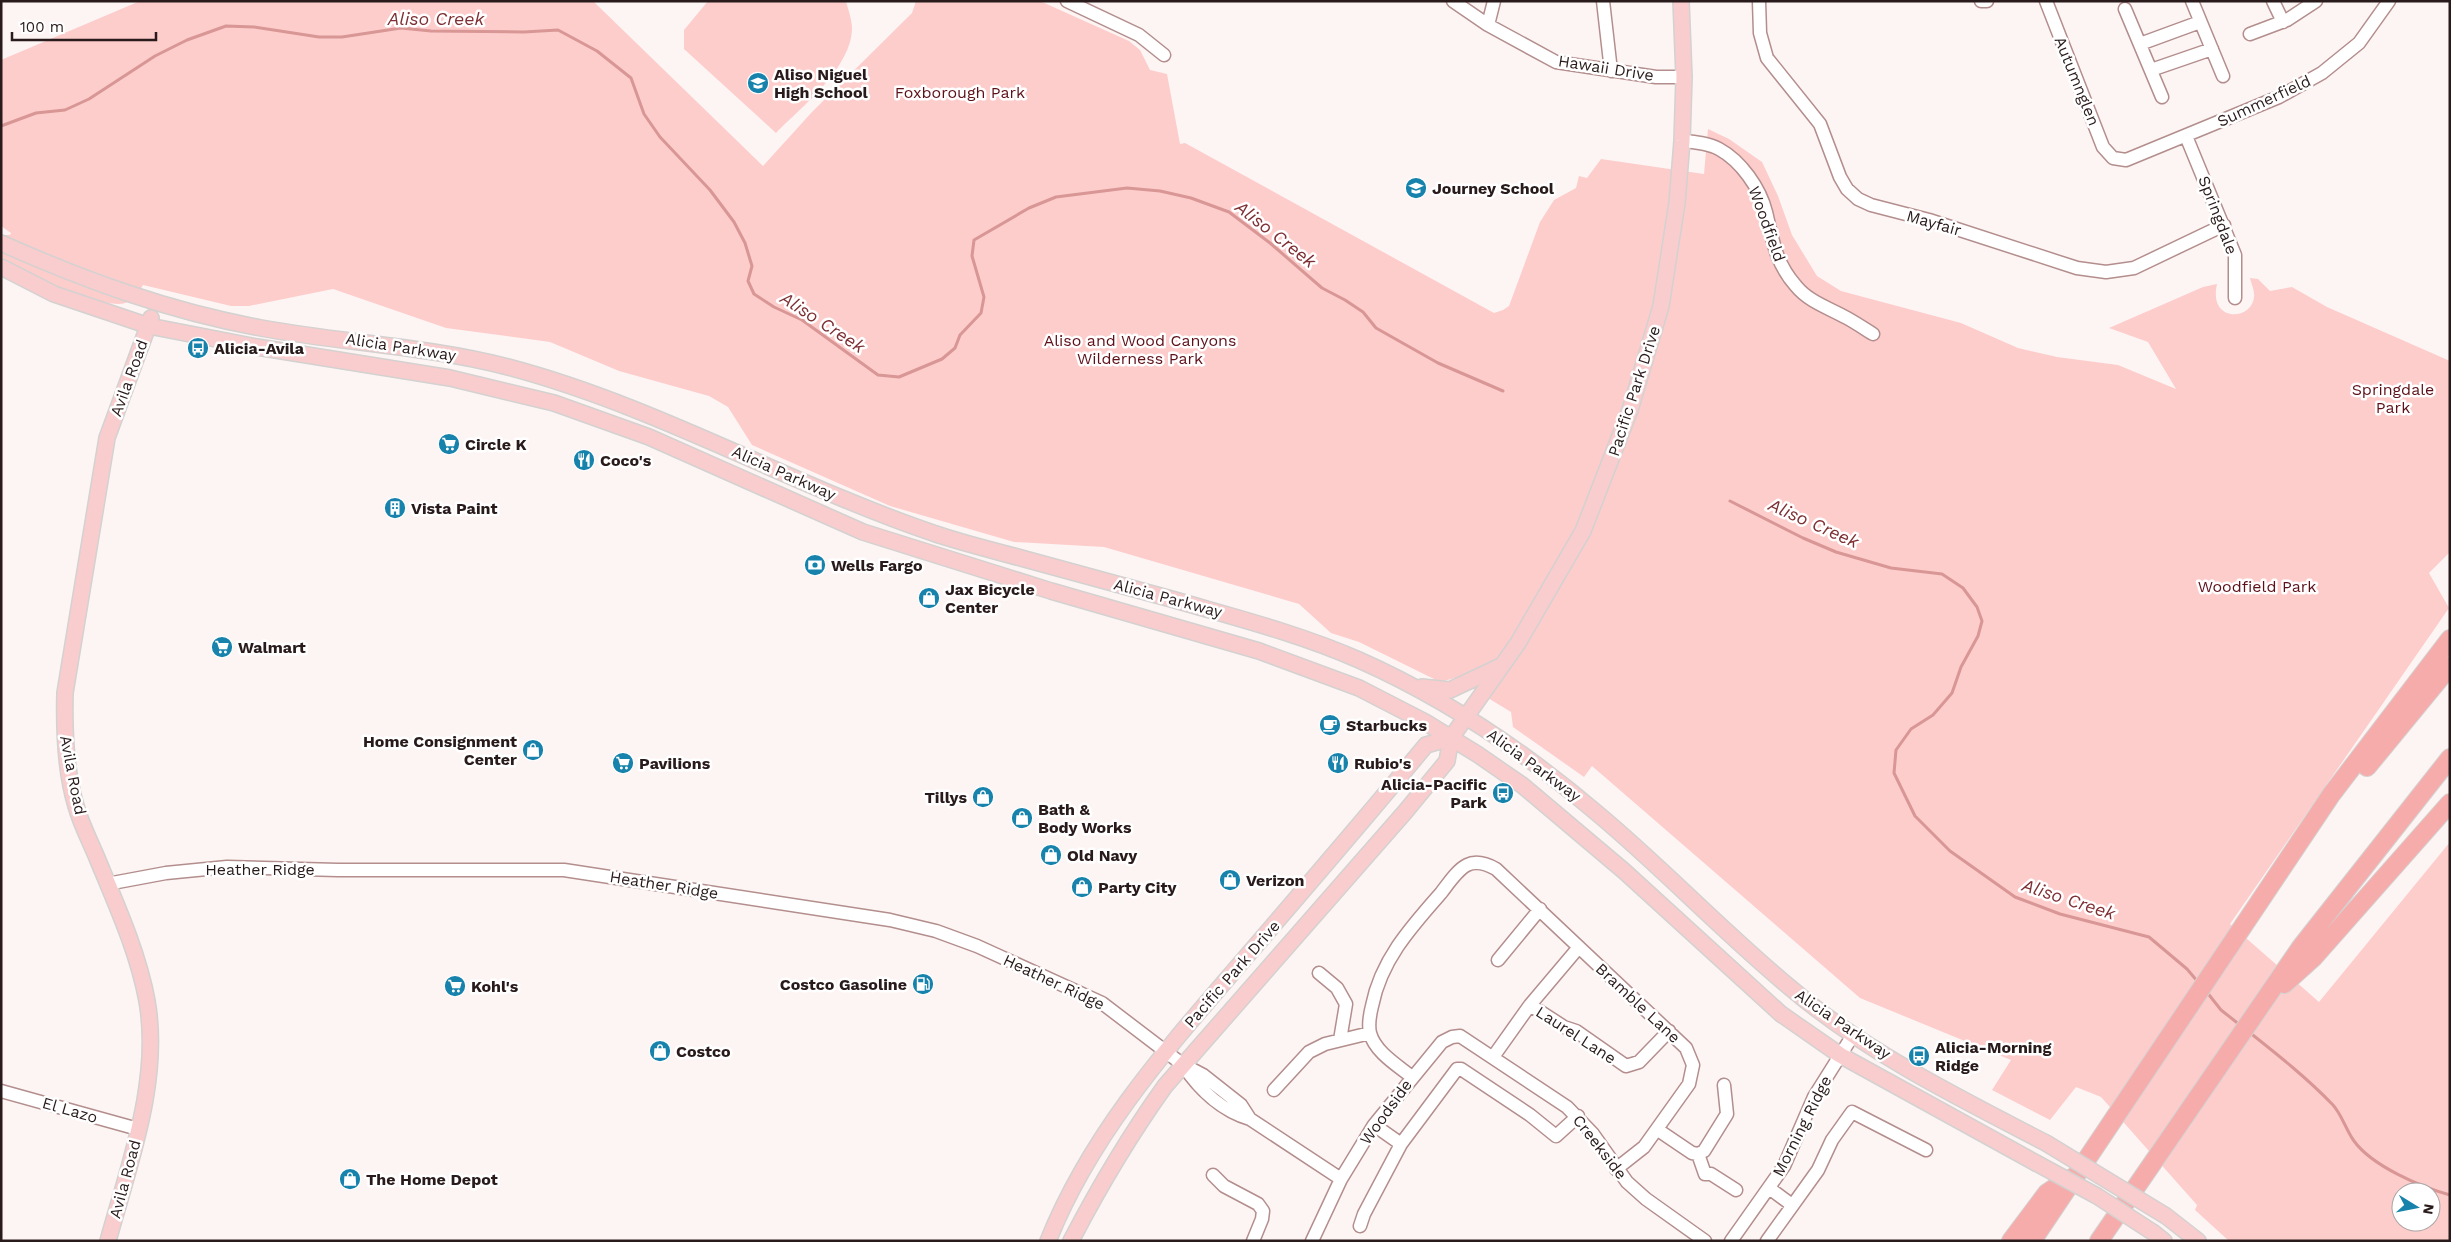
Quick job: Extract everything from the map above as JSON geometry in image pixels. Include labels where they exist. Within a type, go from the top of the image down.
[{"type":"highway","points":[[2032,1241],[2331,795],[2450,639]]},
{"type":"highway","points":[[2253,914],[2383,746],[2450,666]]},
{"type":"highway","points":[[2308,952],[2450,758]]},
{"type":"highway","points":[[2099,1241],[2184,1114],[2263,1002],[2308,952],[2450,804]]},
{"type":"highway","points":[[2011,1241],[2047,1193],[2075,1175]]},
{"type":"main road","name":"Pacific Park Drive","points":[[1071,1241],[1090,1204],[1137,1126],[1182,1064],[1405,812],[1449,759],[1451,738],[1504,664],[1553,586],[1583,531],[1601,489],[1641,378],[1661,306],[1677,203],[1681,147],[1684,77],[1681,1]]},
{"type":"main road","name":"Alicia Parkway","points":[[1,243],[62,270],[155,304],[257,327],[454,355],[504,366],[560,382],[615,400],[870,511],[940,536],[1268,626],[1356,659],[1413,686],[1467,716],[1530,759],[1601,816],[1715,923],[1796,994],[1853,1035],[1972,1104],[2046,1143],[2166,1216],[2198,1241]]},
{"type":"main road","name":"Alicia Parkway","points":[[1,268],[54,294],[149,326],[257,347],[450,378],[554,403],[649,437],[863,532],[1088,602],[1259,650],[1320,672],[1386,702],[1451,738],[1522,785],[1565,819],[1781,1014],[1840,1055],[2096,1196],[2159,1237]]},
{"type":"main road","name":"Avila Road","points":[[108,1241],[138,1130],[148,1084],[150,1032],[147,1002],[140,971],[108,884],[75,805],[64,735],[65,694],[107,438],[149,326],[155,304]]},
{"type":"main road","points":[[1413,686],[1450,690],[1504,664]]},
{"type":"main road","name":"Pacific Park Drive","points":[[1048,1241],[1073,1188],[1100,1140],[1130,1096],[1166,1050],[1426,745],[1451,738]]},
{"type":"street","points":[[1067,1],[1139,35],[1164,55]]},
{"type":"street","name":"Hawaii Drive","points":[[1453,1],[1488,25],[1556,62],[1656,77],[1684,77]]},
{"type":"street","points":[[1488,25],[1494,1]]},
{"type":"street","points":[[1603,1],[1611,71]]},
{"type":"street","name":"Mayfair","points":[[1759,1],[1760,33],[1767,58],[1820,124],[1828,140],[1840,177],[1847,188],[1858,199],[1871,205],[1929,220],[2077,268],[2106,272],[2134,268],[2224,225]]},
{"type":"street","points":[[1981,1],[1987,1]]},
{"type":"street","name":"Autumnglen","points":[[2046,1],[2103,147],[2113,158]]},
{"type":"street","points":[[2192,1],[2223,76]]},
{"type":"street","points":[[2273,1],[2283,22]]},
{"type":"street","points":[[2250,34],[2283,22],[2299,6],[2316,1]]},
{"type":"street","name":"Summerfield","points":[[2113,158],[2126,160],[2186,136],[2278,97],[2322,73],[2359,43],[2389,1]]},
{"type":"street","points":[[2125,9],[2162,97]]},
{"type":"street","points":[[2140,44],[2200,22]]},
{"type":"street","points":[[2151,70],[2212,49]]},
{"type":"street","name":"Springdale","points":[[2186,136],[2235,255],[2235,298]]},
{"type":"street","name":"Woodfield","points":[[1681,147],[1706,144],[1719,148],[1740,165],[1755,185],[1766,211],[1770,237],[1779,262],[1796,287],[1819,305],[1848,318],[1873,334]]},
{"type":"street","name":"Bramble Lane","points":[[1370,1033],[1373,1000],[1382,975],[1394,951],[1410,928],[1462,868],[1476,862],[1487,864],[1496,869],[1540,909],[1669,1031],[1686,1048],[1693,1064],[1689,1084],[1658,1130],[1644,1147],[1616,1169]]},
{"type":"street","name":"Heather Ridge","points":[[108,884],[166,873],[227,867],[338,870],[564,870],[890,920],[936,931],[977,946],[1102,1003],[1182,1064],[1203,1075],[1241,1105],[1250,1119],[1341,1179]]},
{"type":"street","points":[[1498,960],[1540,909]]},
{"type":"street","points":[[1494,1056],[1530,1005],[1579,947]]},
{"type":"street","points":[[1318,973],[1337,988],[1346,1004],[1340,1040]]},
{"type":"street","name":"Laurel Lane","points":[[1530,1005],[1564,1027],[1576,1031],[1626,1066],[1639,1062],[1669,1031]]},
{"type":"street","points":[[1274,1090],[1309,1052],[1340,1040],[1370,1033],[1380,1051],[1412,1077]]},
{"type":"street","name":"Morning Ridge","points":[[1731,1241],[1787,1159],[1814,1097],[1853,1035]]},
{"type":"street","name":"Woodside","points":[[1312,1241],[1341,1179],[1374,1125],[1442,1042],[1452,1037],[1460,1036],[1494,1056]]},
{"type":"street","name":"Creekside","points":[[1494,1056],[1567,1106],[1593,1134],[1616,1169],[1646,1200],[1705,1241]]},
{"type":"street","points":[[1360,1226],[1364,1214],[1401,1144],[1457,1069],[1461,1069],[1530,1115],[1556,1136],[1578,1116]]},
{"type":"street","points":[[1658,1130],[1692,1153],[1698,1154],[1704,1151],[1727,1114],[1724,1085]]},
{"type":"street","name":"El Lazo","points":[[1,1091],[138,1130]]},
{"type":"street","points":[[1767,1241],[1818,1170],[1842,1124],[1852,1112],[1926,1150]]},
{"type":"street","points":[[1374,1125],[1401,1144]]},
{"type":"street","points":[[1698,1154],[1705,1174],[1711,1174],[1736,1190]]},
{"type":"street","points":[[1213,1175],[1224,1186],[1258,1204],[1262,1211],[1262,1219],[1253,1241]]},
{"type":"street","points":[[1769,1188],[1792,1205]]},
{"type":"green space","points":[[140,1],[593,1],[763,166],[812,112],[912,13],[916,1],[1040,1],[1129,41],[1140,50],[1150,70],[1167,74],[1180,144],[1185,143],[1494,313],[1509,306],[1540,222],[1554,200],[1576,188],[1579,176],[1587,178],[1601,159],[1704,174],[1708,129],[1729,139],[1762,162],[1778,196],[1792,235],[1817,276],[1841,291],[1961,323],[2018,348],[2057,357],[2118,365],[2176,389],[2148,342],[2109,328],[2203,287],[2217,284],[2216,297],[2219,306],[2224,312],[2239,314],[2246,311],[2254,297],[2250,278],[2258,279],[2270,291],[2292,287],[2327,307],[2450,361],[2450,552],[2429,573],[2449,608],[2230,924],[2319,1002],[2450,842],[2450,1241],[2229,1241],[2195,1210],[2197,1205],[2101,1097],[2076,1087],[2050,1120],[1992,1090],[2011,1060],[1860,998],[1592,766],[1584,777],[1513,727],[1511,712],[1455,678],[1440,682],[1359,642],[1331,633],[1299,604],[1104,547],[1014,542],[890,506],[752,445],[728,407],[709,396],[619,371],[550,342],[446,328],[333,289],[249,306],[231,306],[143,285],[136,296],[125,303],[115,304],[83,297],[1,266],[1,235],[10,235],[11,233],[1,226],[1,60]]},
{"type":"green space","points":[[708,1],[846,1],[852,28],[850,43],[844,57],[824,85],[776,133],[684,49],[684,30]]},
{"type":"waterway","name":"Aliso Creek","points":[[1,126],[36,113],[65,110],[89,99],[155,56],[187,40],[226,26],[254,27],[319,37],[342,37],[401,28],[431,31],[524,32],[558,30],[597,51],[631,78],[644,114],[660,137],[710,190],[734,222],[745,243],[752,266],[748,281],[754,294],[774,307],[802,320],[878,375],[899,377],[942,359],[955,348],[960,335],[981,313],[984,297],[972,256],[974,240],[1029,208],[1056,197],[1127,188],[1160,191],[1191,198],[1229,212],[1270,243],[1322,288],[1363,312],[1376,328],[1438,363],[1503,391]]},
{"type":"waterway","name":"Aliso Creek","points":[[1730,501],[1803,538],[1836,552],[1891,568],[1942,574],[1963,588],[1977,607],[1982,621],[1978,636],[1961,667],[1952,693],[1933,715],[1911,729],[1896,750],[1894,773],[1915,816],[1950,851],[2015,897],[2060,914],[2149,937],[2187,969],[2198,982]]},
{"type":"waterway","name":"Aliso Creek","points":[[2206,991],[2221,1010],[2240,1025]]},
{"type":"waterway","name":"Aliso Creek","points":[[2249,1032],[2303,1076],[2333,1105],[2354,1141],[2373,1159],[2412,1181],[2450,1195]]},
{"type":"place","name":"Aliso Niguel High School","points":[[758,83]]},
{"type":"place","name":"Journey School","points":[[1416,188]]},
{"type":"place","name":"Alicia-Avila","points":[[198,348]]},
{"type":"place","name":"Circle K","points":[[449,444]]},
{"type":"place","name":"Coco's","points":[[584,460]]},
{"type":"place","name":"Vista Paint","points":[[395,508]]},
{"type":"place","name":"Wells Fargo","points":[[815,565]]},
{"type":"place","name":"Jax Bicycle Center","points":[[929,598]]},
{"type":"place","name":"Walmart","points":[[222,647]]},
{"type":"place","name":"Starbucks","points":[[1330,725]]},
{"type":"place","name":"Home Consignment Center","points":[[533,750]]},
{"type":"place","name":"Pavilions","points":[[623,763]]},
{"type":"place","name":"Rubio's","points":[[1338,763]]},
{"type":"place","name":"Alicia-Pacific Park","points":[[1503,793]]},
{"type":"place","name":"Tillys","points":[[983,797]]},
{"type":"place","name":"Bath & Body Works","points":[[1022,818]]},
{"type":"place","name":"Old Navy","points":[[1051,855]]},
{"type":"place","name":"Verizon","points":[[1230,880]]},
{"type":"place","name":"Party City","points":[[1082,887]]},
{"type":"place","name":"Costco Gasoline","points":[[923,984]]},
{"type":"place","name":"Kohl's","points":[[455,986]]},
{"type":"place","name":"Costco","points":[[660,1051]]},
{"type":"place","name":"Alicia-Morning Ridge","points":[[1919,1056]]},
{"type":"place","name":"The Home Depot","points":[[350,1179]]},
{"type":"park label","name":"Foxborough Park","points":[[960,92]]},
{"type":"park label","name":"Aliso and Wood Canyons Wilderness Park","points":[[1140,349]]},
{"type":"park label","name":"Springdale Park","points":[[2393,398]]},
{"type":"park label","name":"Woodfield Park","points":[[2257,586]]}]
